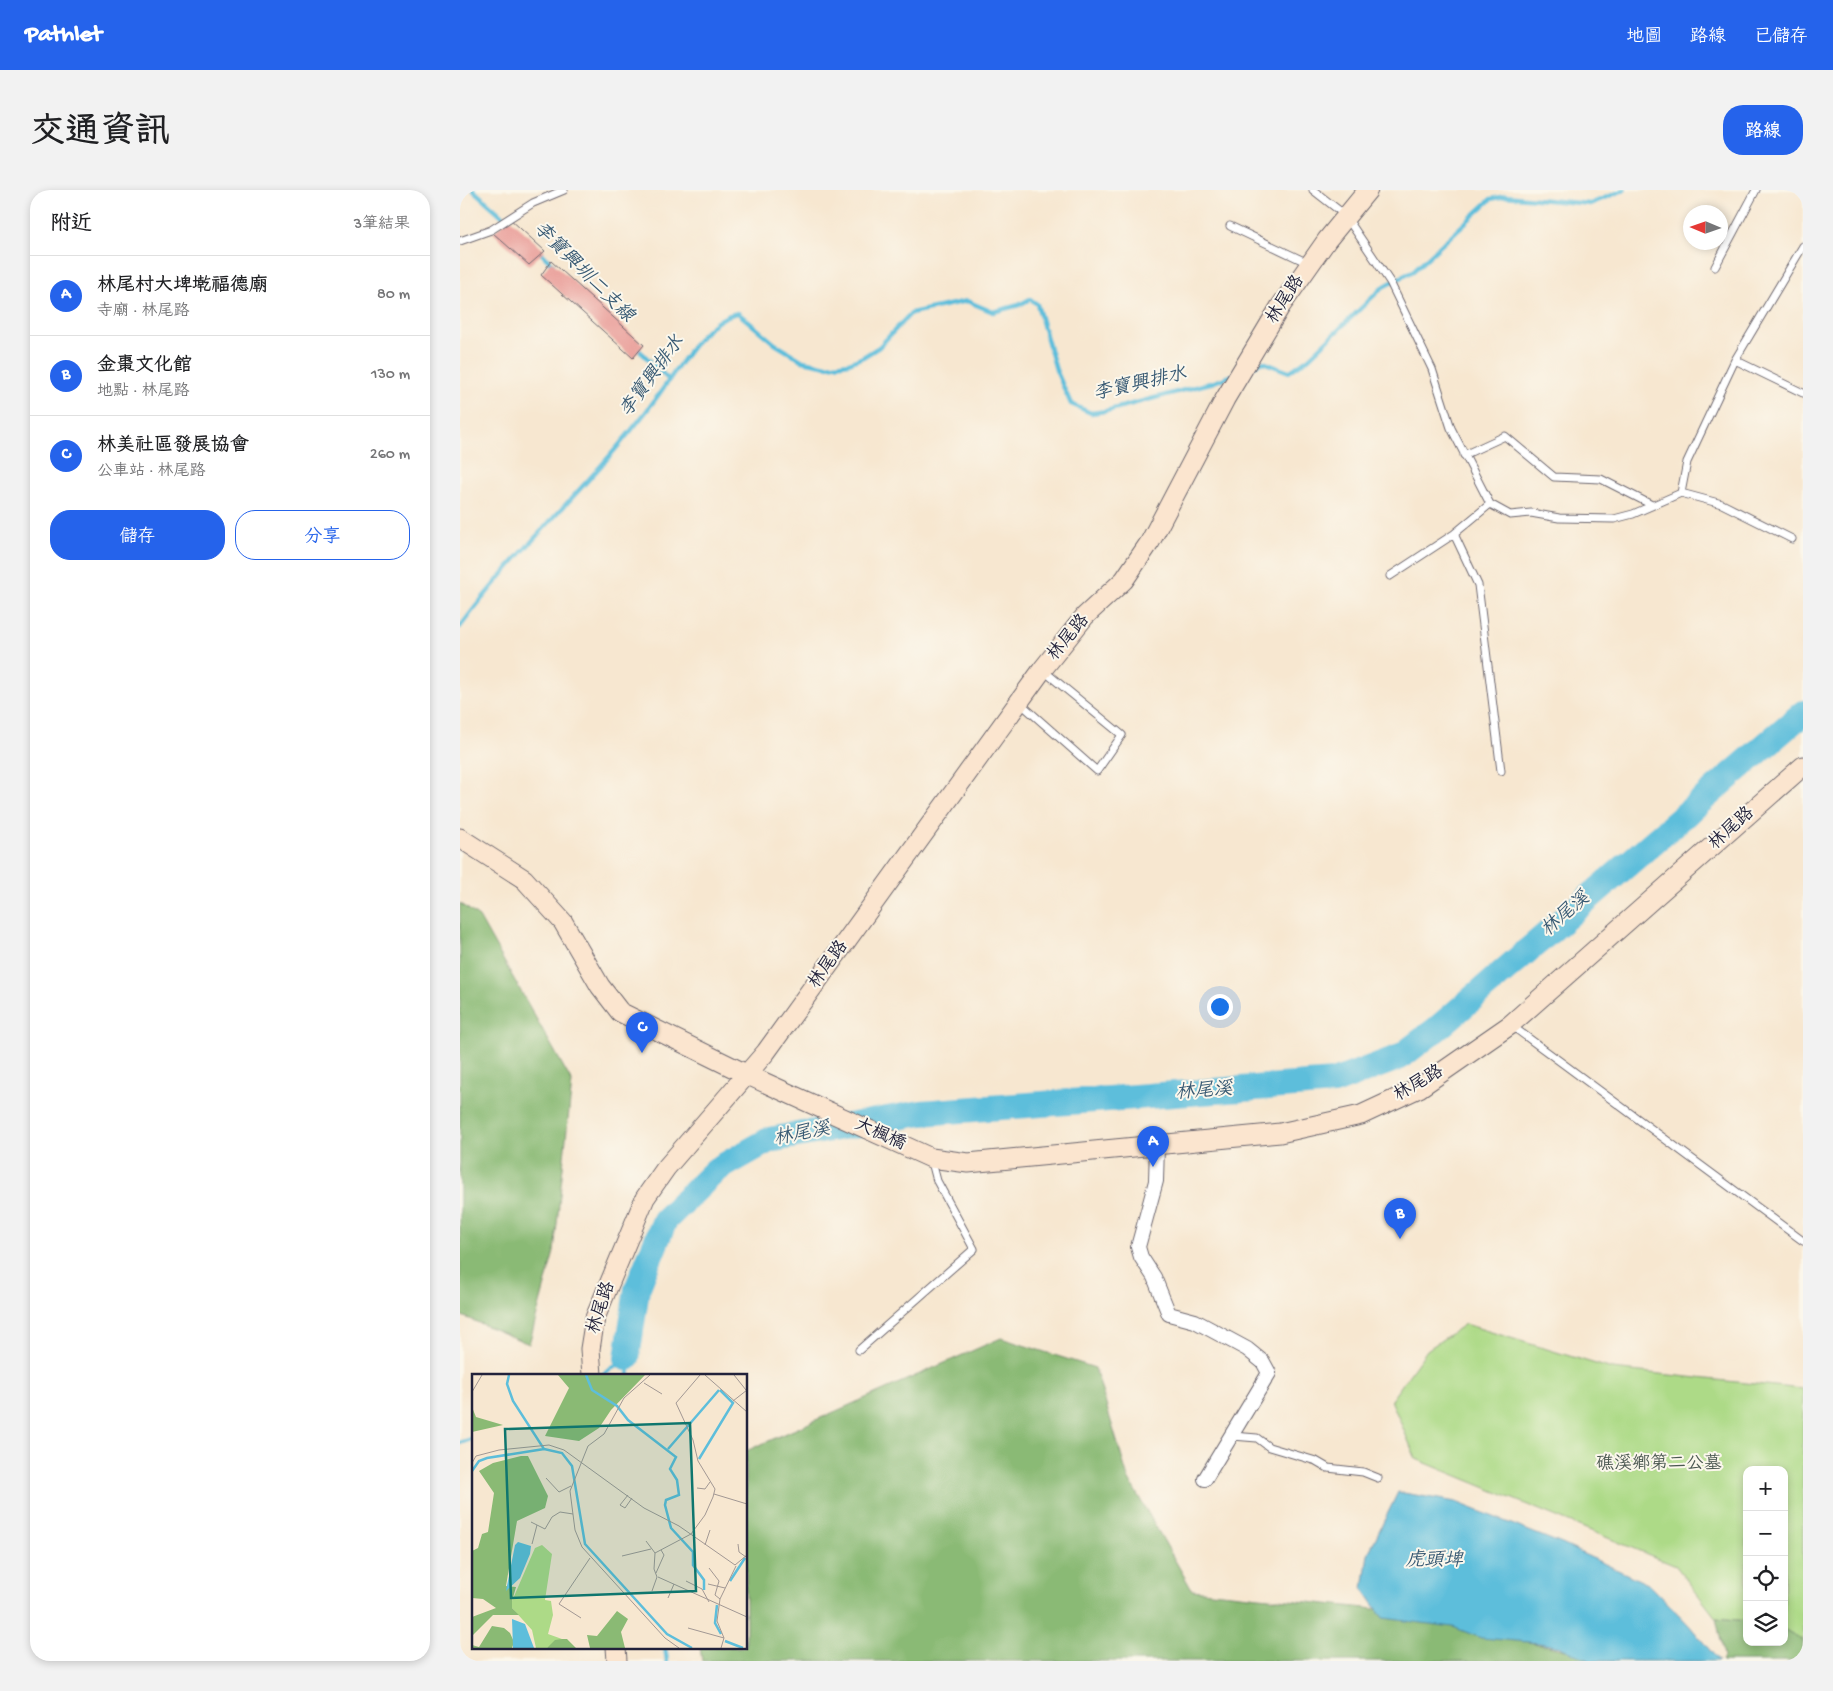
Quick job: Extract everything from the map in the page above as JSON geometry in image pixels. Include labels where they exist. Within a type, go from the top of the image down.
[{"type":"street","name":"林尾路","points":[[592,1374],[590,1349],[595,1318],[645,1198],[666,1168],[748,1075],[1042,670],[1085,616],[1124,580],[1150,542],[1225,399],[1280,307],[1345,215],[1368,190]]},
{"type":"street","name":"林尾路","points":[[931,1158],[968,1163],[1280,1133],[1361,1115],[1419,1088],[1510,1025],[1803,766]]},
{"type":"street","points":[[460,838],[524,879],[564,922],[600,986],[620,1012],[748,1075]]},
{"type":"street","name":"大楓橋","points":[[748,1075],[931,1158]]},
{"type":"street","points":[[1157,1145],[1156,1181],[1138,1247],[1141,1258],[1158,1286],[1169,1314],[1195,1321],[1247,1348],[1267,1367],[1269,1374],[1205,1479]]},
{"type":"street","points":[[616,1648],[617,1661]]},
{"type":"lane","points":[[460,241],[491,230],[533,203],[564,190]]},
{"type":"lane","points":[[1313,190],[1345,215],[1394,291],[1432,370],[1451,428],[1490,504],[1510,514],[1614,520],[1633,514],[1681,493],[1722,504],[1792,539]]},
{"type":"lane","points":[[1715,267],[1756,190]]},
{"type":"lane","points":[[1230,226],[1310,264]]},
{"type":"lane","points":[[1681,493],[1687,462],[1735,360],[1803,246]]},
{"type":"lane","points":[[1735,360],[1803,393]]},
{"type":"lane","points":[[1464,455],[1505,436],[1554,477],[1601,479],[1652,505]]},
{"type":"lane","points":[[1390,576],[1454,534],[1490,504]]},
{"type":"lane","points":[[1454,534],[1478,585],[1501,771]]},
{"type":"lane","points":[[1018,702],[1097,771],[1122,735],[1042,670]]},
{"type":"lane","points":[[1510,1025],[1803,1241]]},
{"type":"lane","points":[[859,1350],[974,1249],[937,1181],[931,1158]]},
{"type":"lane","points":[[1232,1436],[1257,1438],[1270,1447],[1316,1461],[1328,1468],[1363,1472],[1378,1478]]},
{"type":"green space","points":[[460,903],[479,917],[572,1082],[554,1252],[529,1344],[460,1315]]},
{"type":"green space","name":"礁溪鄉第二公墓","points":[[1465,1324],[1612,1369],[1803,1389],[1803,1641],[1788,1632],[1788,1466],[1743,1466],[1743,1621],[1716,1618],[1676,1566],[1416,1459],[1391,1400],[1427,1350]]},
{"type":"green space","points":[[1001,1338],[1095,1368],[1128,1478],[1192,1590],[1375,1609],[1617,1661],[702,1661],[700,1648],[748,1648],[748,1450]]},
{"type":"green space","points":[[1716,1618],[1743,1621],[1743,1646],[1788,1646],[1788,1632],[1803,1641],[1803,1661],[1722,1661],[1724,1656]]},
{"type":"water","name":"虎頭埤","points":[[1398,1492],[1456,1502],[1562,1544],[1650,1585],[1688,1624],[1719,1661],[1590,1661],[1560,1647],[1539,1643],[1481,1638],[1453,1627],[1383,1618],[1363,1589],[1368,1554]]},
{"type":"building","points":[[509,218],[545,251],[529,265],[493,233]]},
{"type":"building","points":[[551,261],[644,345],[633,358],[541,275]]},
{"type":"waterway","name":"李寶興圳二支線","points":[[473,190],[508,221]]},
{"type":"waterway","name":"李寶興排水","points":[[1251,367],[1263,362],[1289,372],[1309,358],[1383,287],[1413,271],[1491,199],[1505,196],[1590,204],[1624,190]]},
{"type":"waterway","name":"李寶興圳二支線","points":[[539,251],[553,265]]},
{"type":"waterway","name":"李寶興排水","points":[[460,627],[511,564],[620,444],[699,339],[717,322],[727,316],[738,313],[775,344],[803,361],[827,366],[849,363],[879,347],[911,313],[967,301],[993,312],[1019,305],[1030,299],[1037,304],[1056,370],[1071,404],[1091,413],[1106,411],[1214,382],[1233,375]]},
{"type":"waterway","name":"李寶興圳二支線","points":[[637,348],[669,380]]},
{"type":"waterway","name":"林尾溪","points":[[627,1358],[637,1289],[665,1220],[716,1170],[769,1140],[921,1113],[1334,1082],[1400,1057],[1438,1028],[1803,713]]},
{"type":"waterway","points":[[603,1374],[627,1358],[629,1374]]},
{"type":"waterway","points":[[460,1443],[472,1439]]},
{"type":"waterway","name":"林尾溪","points":[[665,1648],[667,1661]]},
{"type":"place","name":"林美社區發展協會","points":[[642,1053]]},
{"type":"place","name":"林尾村大埤墘福德廟","points":[[1153,1167]]},
{"type":"place","name":"金棗文化館","points":[[1400,1239]]}]
